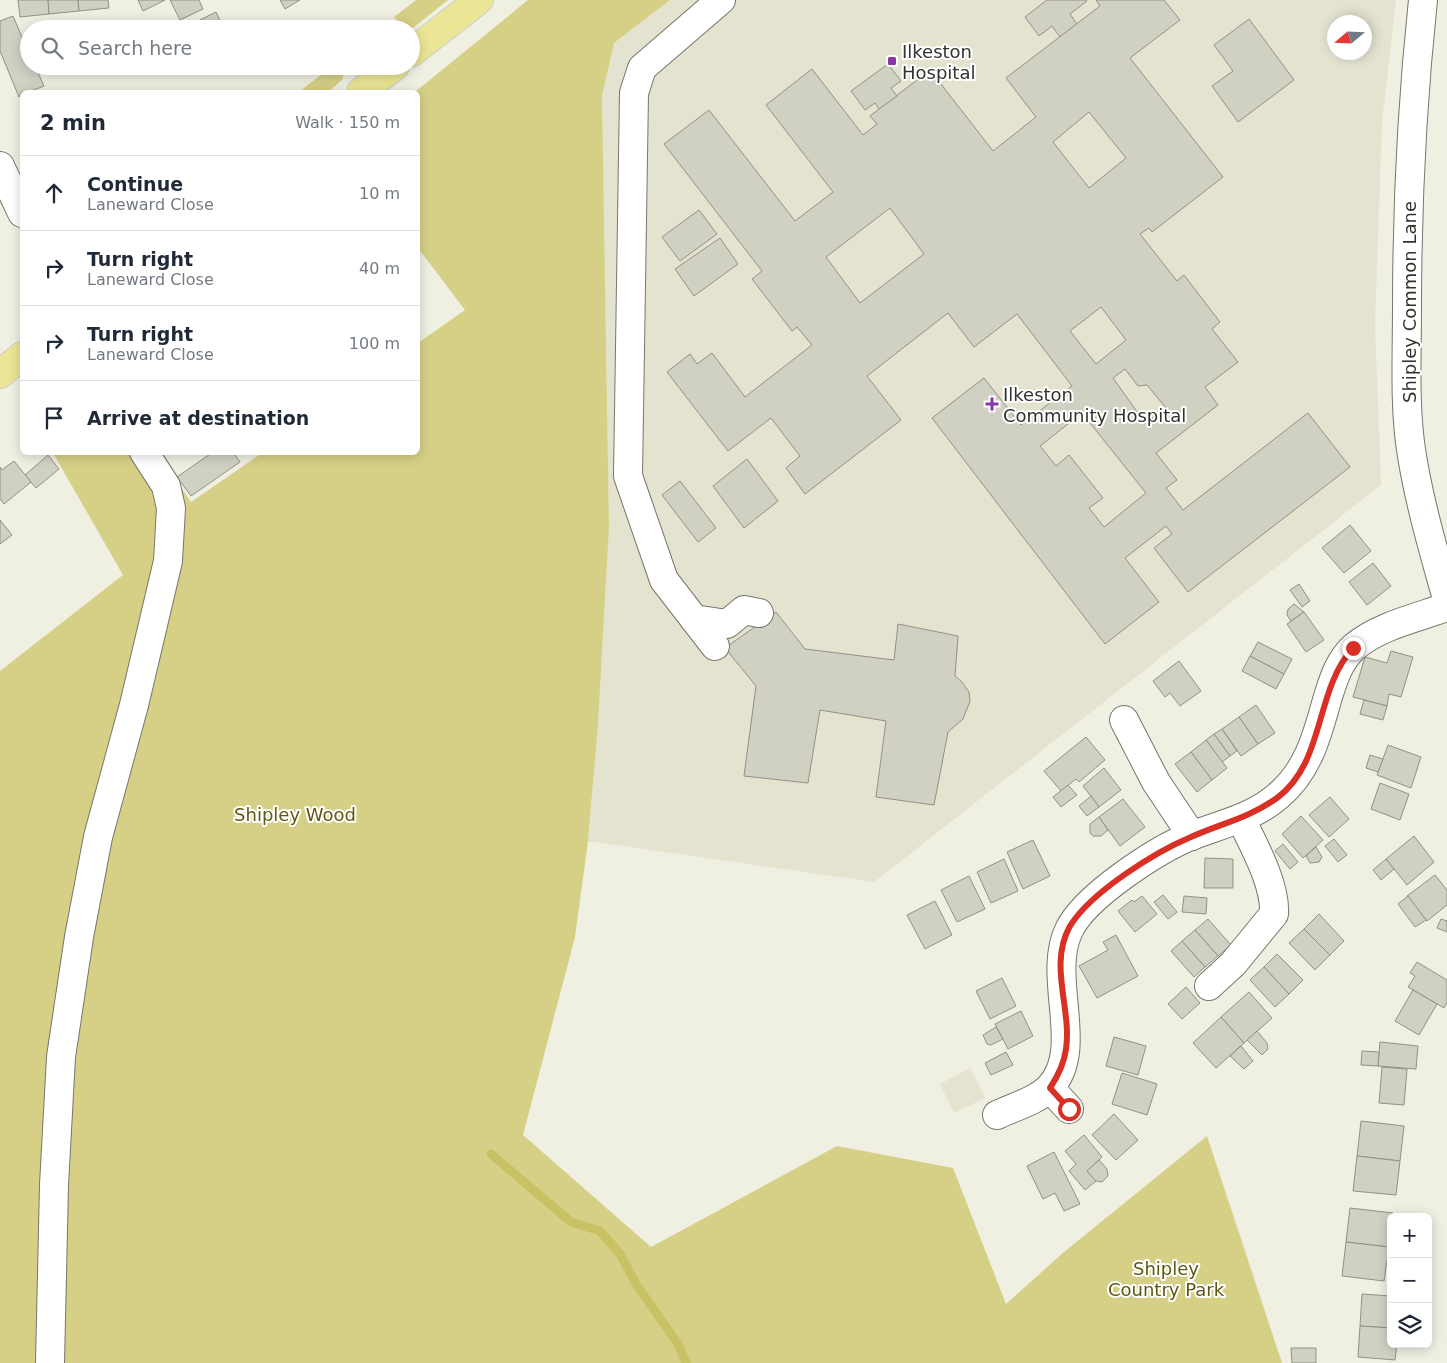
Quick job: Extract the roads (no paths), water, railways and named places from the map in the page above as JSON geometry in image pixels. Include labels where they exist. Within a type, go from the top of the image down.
[{"type":"main road","points":[[420,46],[480,0]]},
{"type":"main road","points":[[364,90],[383,75]]},
{"type":"main road","points":[[0,374],[20,358]]},
{"type":"street","points":[[715,646],[664,580],[628,476],[634,93],[642,68],[721,0]]},
{"type":"street","name":"Shipley Common Lane","points":[[1423,0],[1413,94],[1407,217],[1409,424],[1412,455],[1424,511],[1447,599]]},
{"type":"street","points":[[0,166],[20,209]]},
{"type":"street","points":[[50,1363],[54,1184],[61,1057],[79,937],[98,838],[134,705],[168,561],[171,508],[166,486],[146,455]]},
{"type":"street","points":[[997,1115],[1050,1088],[1058,1076],[1066,1048],[1061,968],[1064,939],[1085,908],[1140,864],[1192,836],[1241,819],[1278,797],[1303,767],[1316,740],[1336,672],[1353,648],[1374,634],[1447,607]]},
{"type":"street","points":[[694,619],[727,624],[744,610],[759,613]]},
{"type":"street","points":[[1124,720],[1156,782],[1192,836]]},
{"type":"street","points":[[1208,986],[1233,964],[1274,914],[1275,905],[1256,850],[1241,819]]},
{"type":"street","points":[[1050,1088],[1069,1109]]},
{"type":"waterway","points":[[491,1154],[571,1222],[600,1231],[620,1254],[636,1284],[678,1344],[686,1363]]},
{"type":"place","name":"Ilkeston Hospital","points":[[892,61]]},
{"type":"place","name":"Ilkeston Community Hospital","points":[[992,404]]},
{"type":"park label","name":"Shipley Wood","points":[[295,814]]},
{"type":"park label","name":"Shipley Country Park","points":[[1166,1278]]}]
